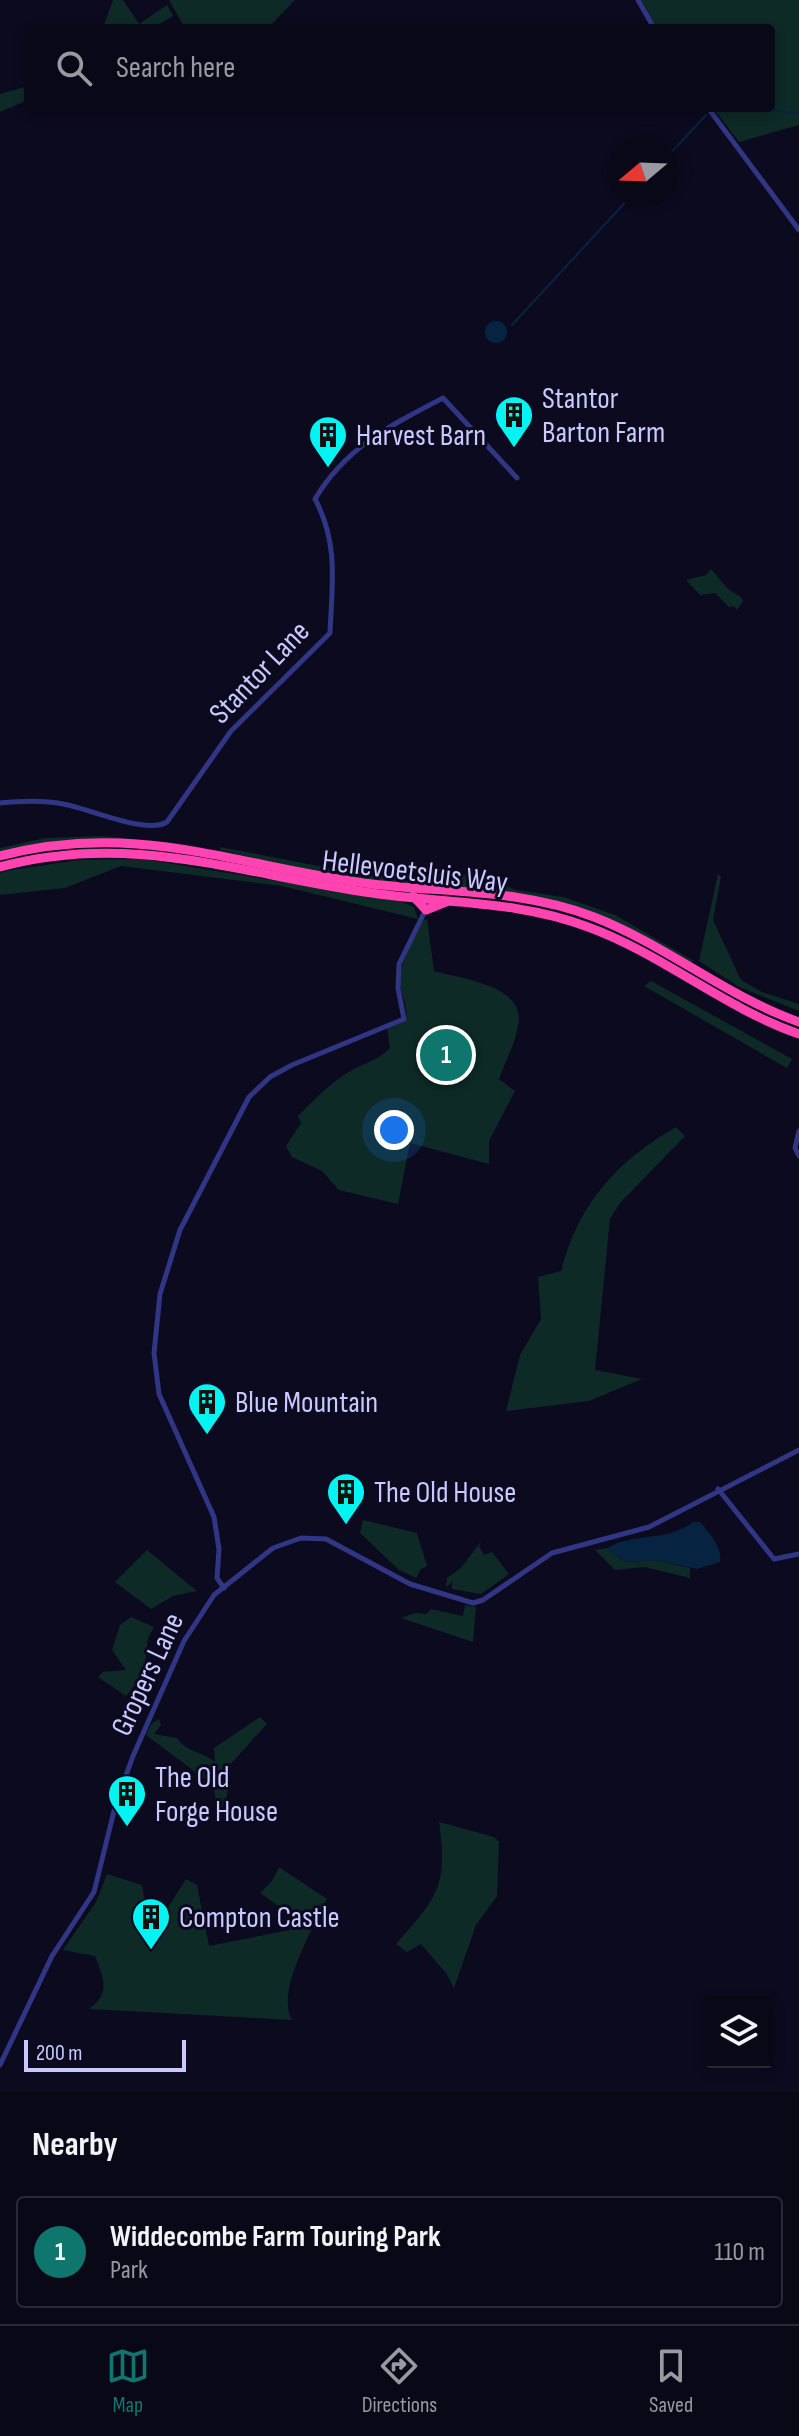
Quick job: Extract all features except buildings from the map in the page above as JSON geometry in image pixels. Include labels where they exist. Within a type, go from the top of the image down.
[{"type":"highway","name":"Hellevoetsluis Way","points":[[0,856],[66,843],[131,842],[180,846],[370,883],[532,899],[581,912],[630,932],[736,994],[799,1022]]},
{"type":"highway","name":"Hellevoetsluis Way","points":[[0,867],[56,855],[140,852],[221,863],[345,890],[459,900],[536,911],[597,930],[648,954],[741,1008],[799,1034]]},
{"type":"highway","points":[[413,896],[426,910],[435,903],[459,900]]},
{"type":"street","points":[[638,0],[652,24]]},
{"type":"street","points":[[711,112],[799,230]]},
{"type":"street","name":"Stantor Lane","points":[[0,803],[63,804],[144,825],[159,827],[167,822],[231,731],[330,633],[335,565],[326,523],[315,499],[351,452],[386,427],[443,398],[517,478]]},
{"type":"street","points":[[224,1588],[217,1578],[219,1549],[214,1517],[159,1394],[154,1353],[160,1294],[180,1230],[249,1097],[270,1077],[292,1065],[404,1019],[398,988],[399,964],[426,910]]},
{"type":"street","points":[[799,1131],[795,1148],[799,1156]]},
{"type":"street","name":"Gropers Lane","points":[[0,2065],[52,1956],[94,1892],[124,1776],[184,1641],[205,1605],[280,1544],[301,1538],[326,1539],[410,1584],[473,1603],[483,1600],[552,1553],[649,1527],[799,1450]]},
{"type":"street","points":[[718,1489],[774,1559],[799,1554]]},
{"type":"green space","points":[[113,0],[123,0],[139,24],[104,24]]},
{"type":"green space","points":[[169,0],[295,0],[272,24],[183,24]]},
{"type":"green space","points":[[641,0],[799,0],[799,125],[739,142],[716,112],[775,112],[775,24],[655,24]]},
{"type":"green space","points":[[167,5],[173,16],[160,24],[139,24]]},
{"type":"green space","points":[[24,87],[24,102],[0,112],[0,94]]},
{"type":"green space","points":[[711,569],[728,589],[741,597],[743,601],[737,610],[734,606],[729,607],[715,593],[700,595],[686,580],[706,575]]},
{"type":"green space","points":[[102,836],[204,846],[140,841],[0,855],[0,848],[45,838]]},
{"type":"green space","points":[[220,847],[370,876],[480,875],[516,890],[563,897],[615,915],[694,961],[689,963],[564,905],[305,870],[220,850]]},
{"type":"green space","points":[[89,848],[132,850],[216,861],[343,884],[428,894],[428,898],[354,890],[207,861],[133,852],[66,854],[0,866],[0,861]]},
{"type":"green space","points":[[142,859],[400,901],[414,907],[418,919],[282,886],[121,866],[65,888],[0,895],[0,873],[11,870],[80,860]]},
{"type":"green space","points":[[718,874],[721,877],[713,920],[741,980],[762,992],[799,1004],[799,1011],[739,987],[699,961]]},
{"type":"green space","points":[[427,919],[434,971],[490,986],[512,1001],[518,1012],[517,1033],[499,1079],[515,1091],[489,1141],[489,1164],[410,1143],[398,1204],[339,1190],[322,1171],[292,1157],[286,1146],[301,1123],[298,1116],[317,1098],[344,1075],[390,1048],[387,1028],[406,1020],[400,979],[403,962],[422,921]]},
{"type":"green space","points":[[651,981],[792,1059],[787,1068],[644,986]]},
{"type":"green space","points":[[676,1127],[685,1136],[620,1203],[610,1219],[595,1370],[642,1379],[589,1401],[506,1411],[520,1355],[541,1319],[538,1277],[561,1271],[568,1247],[589,1205],[618,1170]]},
{"type":"green space","points":[[363,1520],[417,1533],[427,1566],[416,1578],[399,1570],[360,1533]]},
{"type":"green space","points":[[482,1540],[479,1546],[484,1555],[492,1552],[509,1574],[481,1594],[452,1589],[452,1582],[446,1587],[447,1578],[461,1568]]},
{"type":"green space","points":[[607,1548],[624,1562],[656,1560],[690,1568],[690,1578],[645,1567],[615,1570],[595,1550]]},
{"type":"green space","points":[[147,1550],[197,1591],[173,1596],[151,1609],[115,1582]]},
{"type":"green space","points":[[465,1605],[476,1607],[473,1642],[401,1618],[416,1613],[426,1614],[431,1609],[463,1616]]},
{"type":"green space","points":[[131,1617],[154,1627],[148,1638],[144,1673],[126,1696],[98,1677],[103,1672],[126,1670],[112,1650],[120,1625]]},
{"type":"green space","points":[[260,1717],[267,1724],[227,1768],[229,1786],[224,1808],[216,1809],[214,1786],[146,1735],[151,1724],[159,1719],[161,1725],[154,1734],[177,1738],[185,1747],[215,1762],[214,1748]]},
{"type":"green space","points":[[439,1822],[494,1837],[499,1842],[497,1896],[476,1925],[454,1988],[446,1973],[421,1944],[407,1952],[396,1944],[422,1914],[437,1889],[442,1861]]},
{"type":"green space","points":[[279,1867],[327,1899],[292,1976],[288,2008],[292,2020],[89,2009],[100,1997],[104,1985],[95,1956],[63,1950],[96,1902],[107,1874],[142,1885],[144,1897],[165,1912],[186,1879],[197,1885],[209,1946],[290,1930],[287,1912],[260,1893],[272,1881]]},
{"type":"water","points":[[496,321],[504,324],[507,332],[504,340],[496,343],[488,340],[485,332],[488,324]]},
{"type":"water","points":[[693,1522],[700,1522],[712,1536],[720,1552],[720,1562],[697,1569],[656,1560],[624,1562],[607,1548],[628,1540],[673,1532]]},
{"type":"waterway","points":[[775,110],[799,114]]},
{"type":"waterway","points":[[679,144],[706,115]]},
{"type":"waterway","points":[[512,325],[620,208]]},
{"type":"place","name":"Stantor Barton Farm","points":[[514,449]]},
{"type":"place","name":"Harvest Barn","points":[[328,469]]},
{"type":"place","name":"Widdecombe Farm Touring Park","points":[[446,1055]]},
{"type":"place","name":"Blue Mountain","points":[[207,1436]]},
{"type":"place","name":"The Old House","points":[[346,1526]]},
{"type":"place","name":"The Old Forge House","points":[[127,1828]]},
{"type":"place","name":"Compton Castle","points":[[151,1951]]}]
